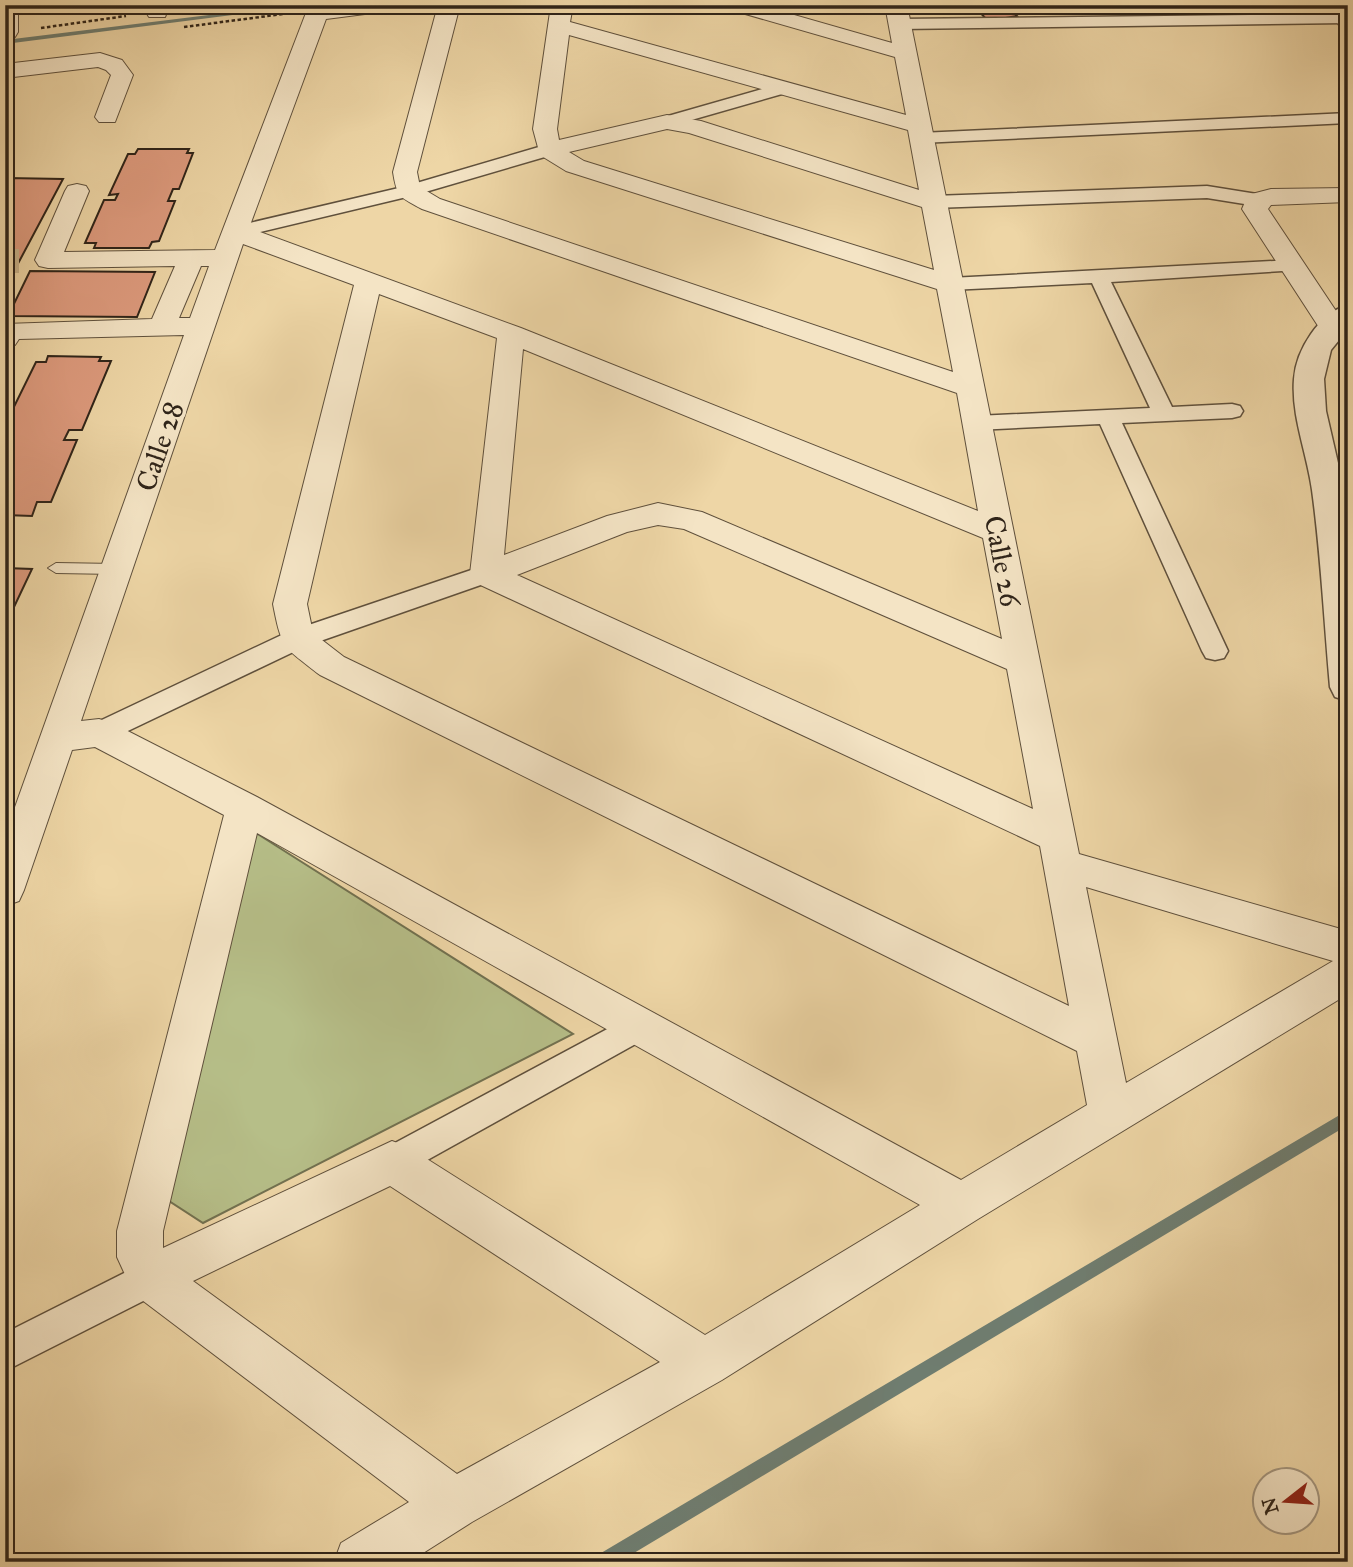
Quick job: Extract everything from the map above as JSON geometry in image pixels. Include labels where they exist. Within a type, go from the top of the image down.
[{"type":"street","points":[[7,5],[7,32]]},
{"type":"street","points":[[319,9],[388,5]]},
{"type":"street","points":[[408,191],[405,172],[449,5]]},
{"type":"street","points":[[735,5],[900,27],[1343,15]]},
{"type":"street","name":"Calle 28","points":[[5,890],[230,245],[319,9]]},
{"type":"street","points":[[1293,266],[950,285],[575,166],[549,150],[545,129],[561,15],[919,132],[1348,118]]},
{"type":"street","name":"Calle 26","points":[[900,27],[1111,1116]]},
{"type":"street","points":[[5,71],[100,60],[114,65],[122,75],[107,117]]},
{"type":"street","points":[[19,261],[191,258],[549,150],[642,125],[667,122],[783,88]]},
{"type":"street","points":[[667,122],[693,126],[933,202],[1208,192],[1257,200],[1271,197],[1348,195]]},
{"type":"street","points":[[48,260],[77,191]]},
{"type":"street","points":[[408,191],[430,204],[970,388]]},
{"type":"street","points":[[1257,200],[1255,209],[1293,266],[1340,320],[1311,365],[1310,393],[1328,488],[1348,687]]},
{"type":"street","points":[[230,245],[368,284],[511,334],[997,531]]},
{"type":"street","points":[[162,327],[191,258]]},
{"type":"street","points":[[1099,276],[1166,415]]},
{"type":"street","points":[[368,284],[290,604],[297,639],[332,666],[1097,1040]]},
{"type":"street","points":[[6,333],[202,326]]},
{"type":"street","points":[[486,574],[511,334]]},
{"type":"street","points":[[976,423],[1232,411]]},
{"type":"street","points":[[1108,417],[1215,652]]},
{"type":"street","points":[[59,738],[99,733],[297,639],[486,574],[618,524],[658,514],[691,520],[1023,663]]},
{"type":"street","points":[[486,574],[1061,851],[1348,948]]},
{"type":"street","points":[[99,733],[244,808],[962,1204]]},
{"type":"street","points":[[244,808],[140,1231],[140,1256],[150,1278],[454,1504]]},
{"type":"street","points":[[359,1562],[454,1504],[705,1363],[962,1204],[1348,973]]},
{"type":"street","points":[[5,1353],[150,1278],[392,1162],[639,1026]]},
{"type":"street","points":[[392,1162],[705,1363]]},
{"type":"lane","points":[[56,568],[116,569]]},
{"type":"path","points":[[7,32],[159,9],[221,5]]},
{"type":"green space","points":[[256,833],[573,1034],[203,1223],[166,1199]]},
{"type":"building","points":[[973,5],[1006,5],[1017,16],[988,21]]},
{"type":"building","points":[[138,149],[189,149],[187,153],[193,153],[179,189],[173,189],[168,201],[175,201],[159,241],[152,242],[149,248],[94,248],[96,243],[85,243],[104,200],[115,200],[118,194],[109,195],[128,154],[135,154]]},
{"type":"building","points":[[7,178],[63,179],[5,288],[5,181]]},
{"type":"building","points":[[30,271],[155,272],[137,317],[8,316]]},
{"type":"building","points":[[48,356],[101,357],[99,361],[111,361],[82,430],[69,430],[64,440],[77,440],[51,502],[37,502],[32,516],[5,515],[5,441],[8,441],[13,430],[5,430],[5,425],[36,362],[46,362]]},
{"type":"building","points":[[5,568],[32,569],[5,626]]},
{"type":"waterway","points":[[5,42],[309,5]]},
{"type":"waterway","points":[[602,1562],[1348,1117]]},
{"type":"tunnel","points":[[5,261],[19,261]]}]
